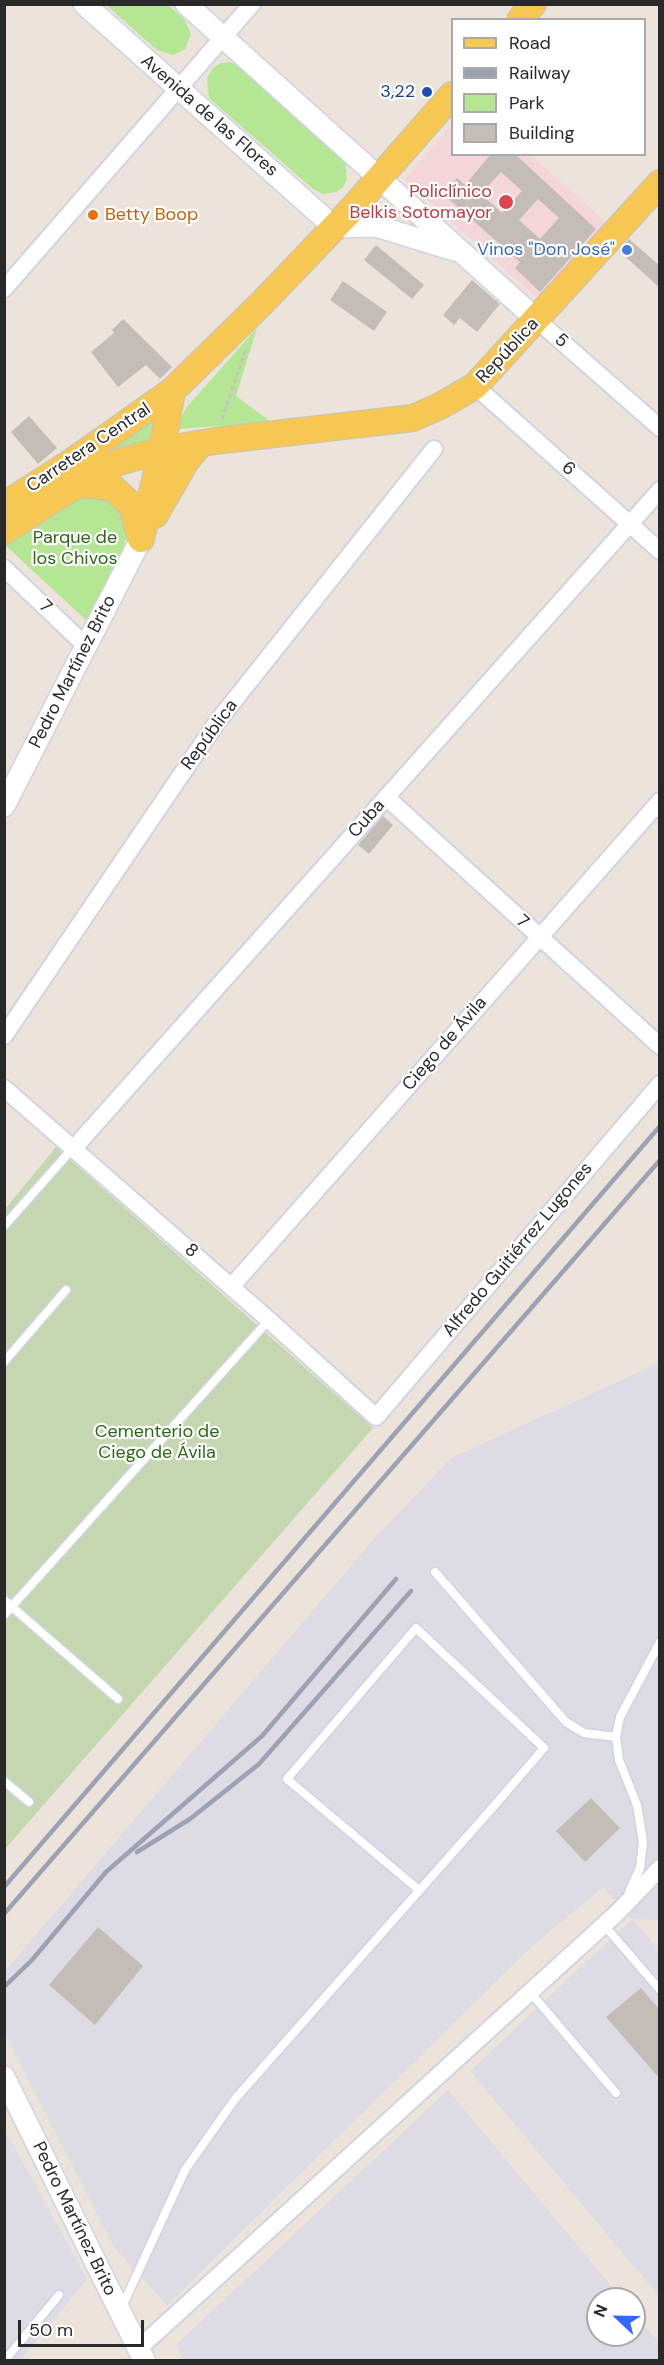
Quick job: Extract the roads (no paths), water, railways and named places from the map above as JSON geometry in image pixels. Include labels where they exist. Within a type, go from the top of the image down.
[{"type":"main road","points":[[522,18],[533,4]]},
{"type":"main road","name":"Carretera Central","points":[[4,505],[73,461],[172,391],[261,304],[451,97]]},
{"type":"main road","name":"República","points":[[162,450],[208,442],[413,418],[475,386],[660,183]]},
{"type":"main road","points":[[141,539],[162,450],[172,391]]},
{"type":"main road","points":[[141,539],[186,461],[208,442]]},
{"type":"main road","name":"Carretera Central","points":[[4,531],[78,484],[119,462],[162,450]]},
{"type":"main road","points":[[78,484],[112,487],[132,506],[141,539]]},
{"type":"street","name":"Avenida de las Flores","points":[[84,4],[334,227]]},
{"type":"street","points":[[186,4],[379,178]]},
{"type":"street","points":[[4,289],[252,4]]},
{"type":"street","name":"5","points":[[379,178],[660,428]]},
{"type":"street","name":"5","points":[[334,227],[376,226],[464,254]]},
{"type":"street","name":"6","points":[[475,386],[660,551]]},
{"type":"street","name":"República","points":[[4,1035],[217,722],[434,449]]},
{"type":"street","name":"Cuba","points":[[74,1148],[660,490]]},
{"type":"street","name":"Pedro Martínez Brito","points":[[4,806],[141,539]]},
{"type":"street","name":"7","points":[[4,568],[86,646]]},
{"type":"street","name":"7","points":[[386,797],[660,1046]]},
{"type":"street","name":"Ciego de Ávila","points":[[231,1287],[660,801]]},
{"type":"street","name":"Alfredo Guitiérrez Lugones","points":[[376,1417],[660,1084]]},
{"type":"street","name":"8","points":[[4,1088],[376,1417]]},
{"type":"street","points":[[141,2355],[617,1913],[660,1868]]},
{"type":"street","name":"Pedro Martínez Brito","points":[[4,2077],[141,2355]]},
{"type":"lane","points":[[4,1227],[74,1148]]},
{"type":"lane","points":[[4,1362],[66,1290]]},
{"type":"lane","points":[[4,1615],[269,1320]]},
{"type":"lane","points":[[435,1572],[566,1722],[584,1733],[616,1737]]},
{"type":"lane","points":[[4,1600],[118,1699]]},
{"type":"lane","points":[[120,2312],[185,2170],[229,2108],[544,1748],[416,1628],[287,1779],[419,1890]]},
{"type":"lane","points":[[617,1913],[640,1868],[643,1842],[637,1805],[619,1760],[616,1737],[620,1717],[660,1642]]},
{"type":"lane","points":[[4,1781],[30,1803]]},
{"type":"lane","points":[[604,1924],[660,1990]]},
{"type":"lane","points":[[530,1992],[616,2093]]},
{"type":"lane","points":[[5,2361],[59,2295]]},
{"type":"railway","points":[[4,1887],[660,1126]]},
{"type":"railway","points":[[4,1914],[660,1160]]},
{"type":"railway","points":[[4,1987],[32,1960],[106,1872],[262,1736],[396,1579]]},
{"type":"railway","points":[[137,1852],[190,1819],[259,1764],[411,1591]]},
{"type":"place","name":"3,22","points":[[427,92]]},
{"type":"place","name":"Policlínico Belkis Sotomayor","points":[[506,202]]},
{"type":"place","name":"Betty Boop","points":[[93,215]]},
{"type":"place","name":"Vinos \"Don José\"","points":[[627,250]]},
{"type":"park label","name":"Parque de los Chivos","points":[[75,548]]},
{"type":"park label","name":"Cementerio de Ciego de Ávila","points":[[157,1442]]}]
